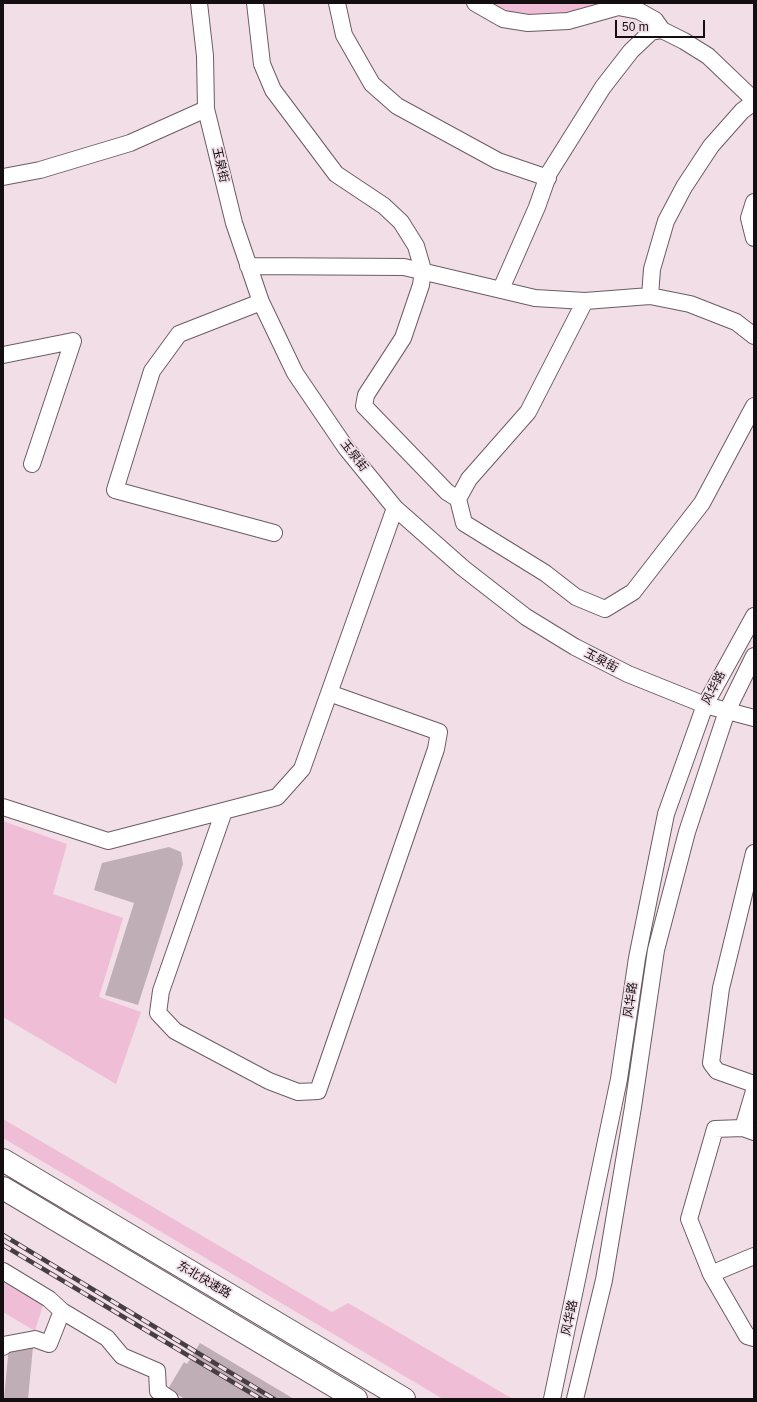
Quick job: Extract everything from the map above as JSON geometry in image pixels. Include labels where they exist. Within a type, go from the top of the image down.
[{"type":"highway","name":"东北快速路","points":[[3,1160],[404,1399]]},
{"type":"highway","name":"东北快速路","points":[[3,1188],[356,1399]]},
{"type":"street","name":"玉泉街","points":[[199,3],[205,56],[206,109],[234,223],[248,266],[261,302],[295,374],[346,448],[395,508],[463,568],[526,617],[575,647],[628,674],[705,705],[754,718]]},
{"type":"street","points":[[255,3],[262,64],[274,90],[336,174],[384,206],[401,222],[416,246],[423,270],[421,285],[403,338],[366,395],[364,406],[447,492],[458,499]]},
{"type":"street","points":[[337,3],[344,35],[372,84],[398,106],[498,161],[548,178]]},
{"type":"street","points":[[475,3],[504,19],[528,23],[568,21],[618,7],[639,10],[655,20],[662,30],[684,41],[708,56],[754,101],[742,111],[711,146],[684,187],[666,221],[652,269],[650,296]]},
{"type":"street","points":[[501,289],[548,178],[603,87],[632,51],[651,32],[662,30]]},
{"type":"street","points":[[3,177],[40,170],[130,143],[206,109]]},
{"type":"street","points":[[754,202],[749,218],[754,238]]},
{"type":"street","points":[[248,266],[404,267],[423,270],[535,298],[585,301],[650,296],[690,304],[736,322],[754,336]]},
{"type":"street","points":[[585,301],[528,412],[469,479],[458,499],[464,523],[545,573],[576,597],[605,609],[633,592],[702,503],[754,406]]},
{"type":"street","points":[[261,302],[179,334],[152,371],[115,490],[274,532]]},
{"type":"street","points":[[3,356],[73,341],[32,464]]},
{"type":"street","points":[[3,807],[108,841],[277,797],[302,769],[395,508]]},
{"type":"street","name":"风华路","points":[[552,1399],[619,1079],[637,958],[666,814],[705,705],[754,616]]},
{"type":"street","points":[[575,1399],[604,1280],[633,1108],[656,950],[686,832],[727,711],[754,656]]},
{"type":"street","points":[[224,811],[161,991],[158,1013],[175,1031],[269,1081],[298,1092],[318,1091],[436,749],[439,732],[329,694]]},
{"type":"street","points":[[754,853],[721,988],[711,1063],[717,1071],[754,1084]]},
{"type":"street","points":[[754,1091],[748,1130],[715,1128],[690,1219],[711,1274],[747,1336],[754,1338]]},
{"type":"street","points":[[711,1274],[754,1256]]},
{"type":"street","points":[[3,1271],[49,1298],[62,1311],[107,1338],[122,1356],[157,1371],[158,1391],[170,1399]]},
{"type":"street","points":[[3,1347],[3,1345],[35,1339],[49,1344],[62,1311]]},
{"type":"shaded area","points":[[492,3],[603,3],[546,23],[515,16]]},
{"type":"shaded area","points":[[3,821],[67,844],[53,894],[123,918],[99,997],[141,1012],[116,1084],[3,1017]]},
{"type":"shaded area","points":[[3,1119],[332,1312],[348,1303],[513,1399],[443,1399],[3,1138]]},
{"type":"shaded area","points":[[3,1281],[43,1305],[35,1331],[3,1312]]},
{"type":"building","points":[[169,847],[181,852],[183,864],[138,1005],[105,995],[134,903],[94,890],[102,863]]},
{"type":"building","points":[[200,1343],[294,1399],[185,1399],[168,1389],[184,1362],[187,1364]]},
{"type":"building","points":[[9,1345],[33,1347],[28,1399],[4,1399]]},
{"type":"railway","points":[[3,1235],[274,1399]]},
{"type":"railway","points":[[3,1245],[261,1399]]}]
